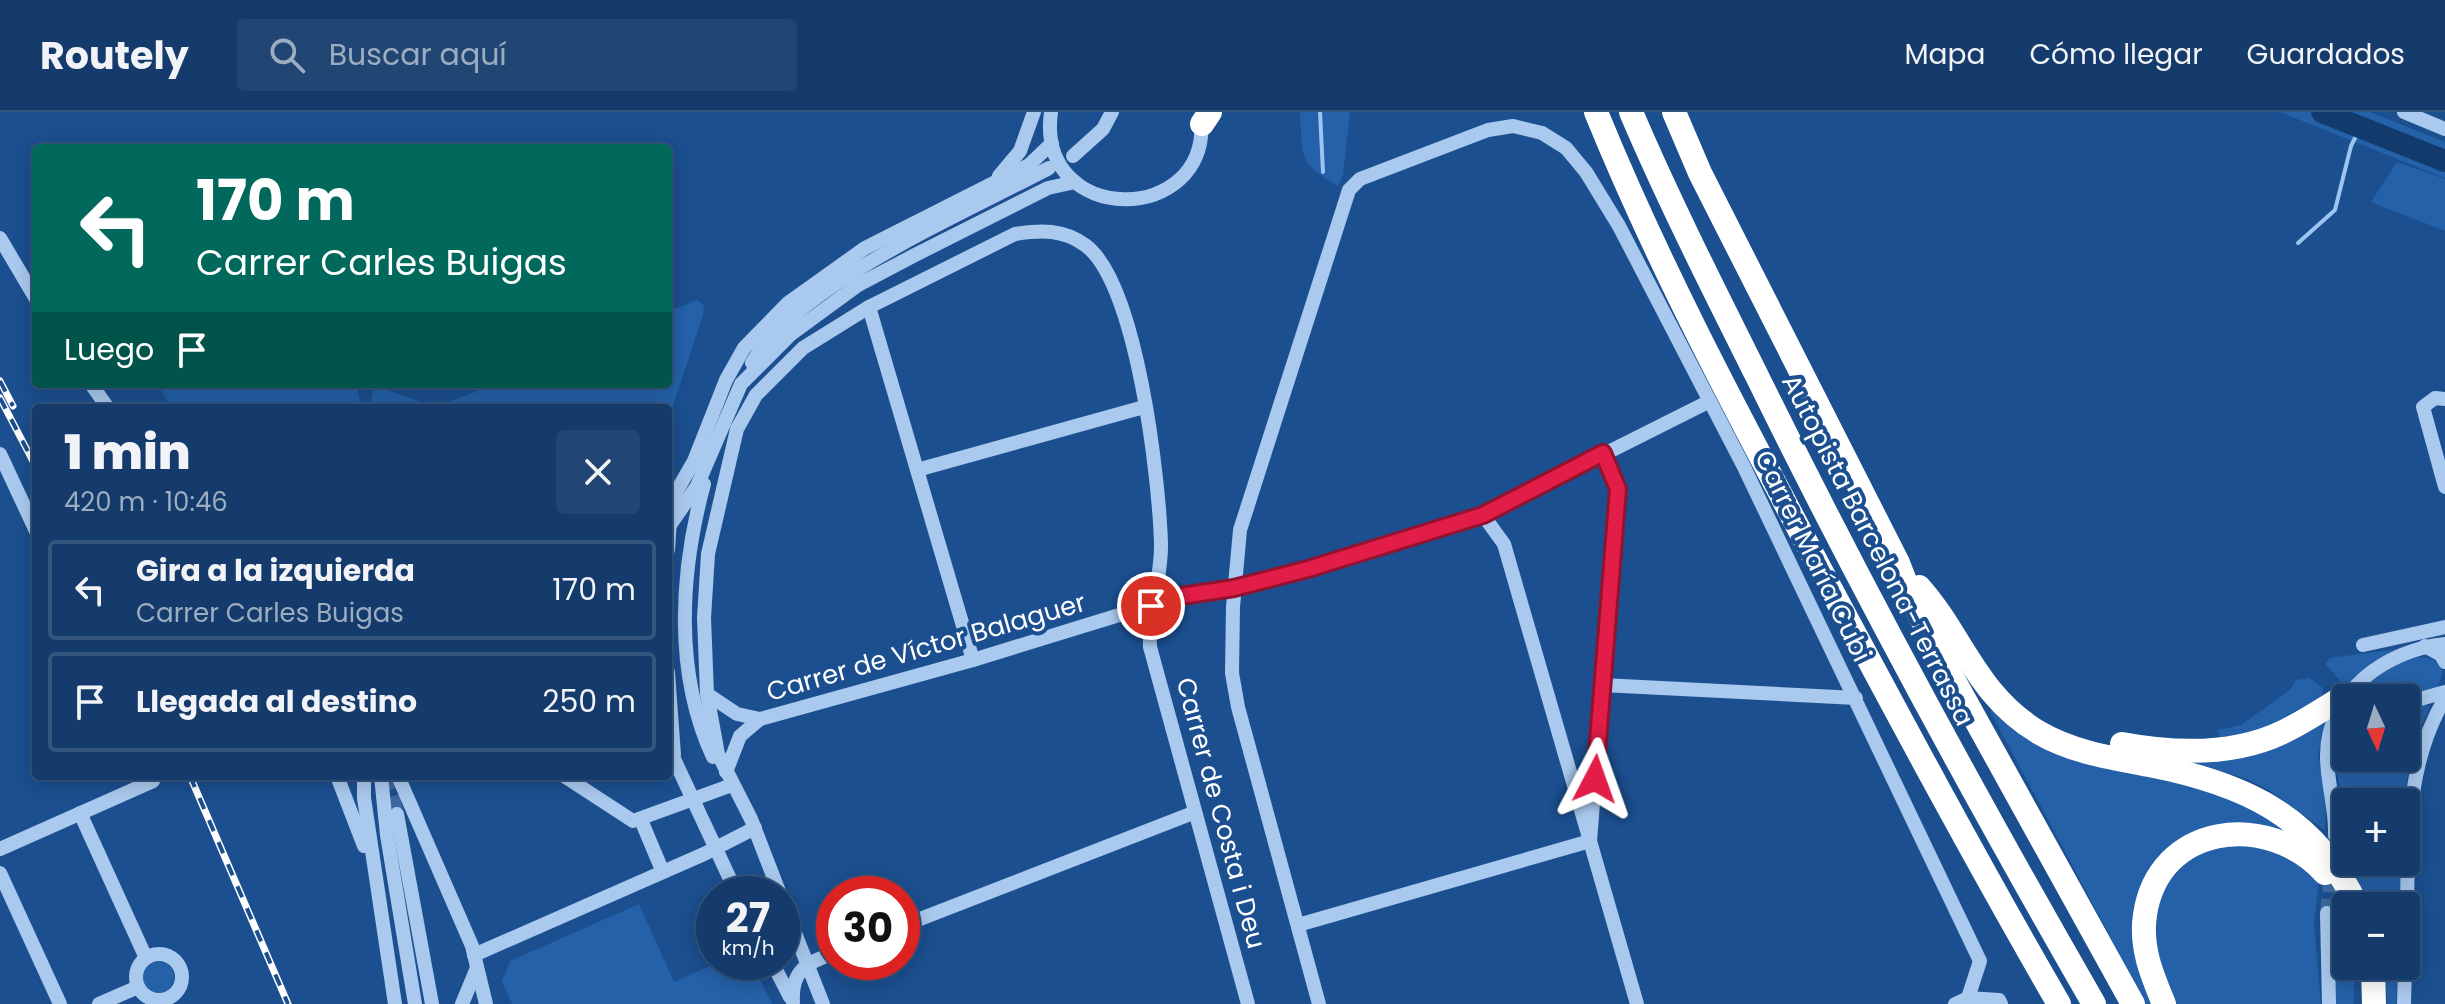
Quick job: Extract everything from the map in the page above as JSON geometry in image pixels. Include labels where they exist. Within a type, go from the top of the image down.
[{"type":"highway","name":"Autopista Barcelona-Terrassa","points":[[1631,112],[1661,183],[1836,538],[1997,835],[2094,1004]]},
{"type":"highway","name":"Autopista Barcelona-Terrassa","points":[[1674,112],[1721,215],[1898,563],[1914,604],[2133,1004]]},
{"type":"highway","points":[[1598,119],[1724,385],[1932,779],[2059,1003]]},
{"type":"highway","points":[[1661,183],[1814,557]]},
{"type":"highway","points":[[1898,563],[1929,599],[1953,641],[2021,720],[2056,741],[2104,756],[2208,777],[2266,803],[2309,835],[2351,892]]},
{"type":"highway","points":[[1986,683],[2013,703],[2065,730],[2111,742],[2180,751],[2222,750],[2265,739],[2332,705]]},
{"type":"highway","points":[[2164,1004],[2145,948],[2145,914],[2159,879],[2190,849],[2229,833],[2254,833],[2280,839],[2303,852],[2326,874],[2332,897]]},
{"type":"highway","points":[[2361,980],[2362,1004]]},
{"type":"highway","points":[[2373,980],[2374,1004]]},
{"type":"street","points":[[993,182],[1015,158],[1034,112]]},
{"type":"street","points":[[1051,112],[1052,143],[1061,164],[1075,182],[1094,194],[1116,200],[1138,200],[1161,193],[1188,169],[1199,147],[1204,116]]},
{"type":"street","points":[[1073,156],[1094,140],[1112,112]]},
{"type":"street","points":[[2404,112],[2445,129]]},
{"type":"street","name":"Carrer María Cubi","points":[[1234,588],[1240,530],[1349,190],[1360,179],[1488,130],[1513,126],[1542,133],[1566,148],[1586,172],[1619,226],[1856,698],[1980,961],[1962,1001]]},
{"type":"street","points":[[672,499],[694,461],[716,403],[744,348],[803,288],[865,248],[1029,165],[1052,143]]},
{"type":"street","points":[[729,778],[716,764],[702,734],[690,693],[685,623],[693,527],[710,461],[741,384],[757,354],[774,335],[826,290],[1049,168]]},
{"type":"street","points":[[741,384],[791,334],[858,285],[1048,188],[1075,182]]},
{"type":"street","name":"Carrer de Costa i Deu","points":[[869,307],[1015,234],[1041,230],[1066,234],[1088,247],[1109,272],[1122,301],[1144,407],[1161,546],[1151,606],[1150,647],[1193,813],[1248,1004]]},
{"type":"street","points":[[0,238],[32,292]]},
{"type":"street","points":[[773,876],[755,828],[717,747],[707,694],[704,618],[708,554],[737,429],[756,395],[803,348],[869,307],[973,660]]},
{"type":"street","points":[[2445,399],[2435,398],[2423,407],[2445,487]]},
{"type":"street","name":"Carrer de Víctor Balaguer","points":[[729,778],[740,736],[760,719],[973,660],[1181,596],[1234,588],[1483,515],[1708,402]]},
{"type":"street","points":[[672,516],[693,479],[711,437],[716,403]]},
{"type":"street","points":[[917,470],[1144,407]]},
{"type":"street","points":[[1590,841],[1618,489],[1603,453]]},
{"type":"street","points":[[0,454],[32,522]]},
{"type":"street","points":[[672,522],[710,461]]},
{"type":"street","points":[[1483,515],[1504,544],[1637,1004]]},
{"type":"street","points":[[1234,588],[1232,673],[1238,707],[1319,1004]]},
{"type":"street","points":[[2363,645],[2445,627]]},
{"type":"street","points":[[2358,684],[2385,664],[2425,646],[2445,644]]},
{"type":"street","points":[[2425,646],[2436,651],[2445,662]]},
{"type":"street","points":[[1602,685],[1856,698]]},
{"type":"street","points":[[2420,699],[2445,692]]},
{"type":"street","name":"Carrer de Víctor Balaguer","points":[[707,694],[737,714],[760,719]]},
{"type":"street","points":[[2409,892],[2413,784],[2427,730],[2445,698]]},
{"type":"street","points":[[2332,740],[2327,756],[2333,788]]},
{"type":"street","points":[[672,755],[728,876]]},
{"type":"street","points":[[570,780],[633,821],[692,798],[729,778]]},
{"type":"street","points":[[0,849],[148,780]]},
{"type":"street","points":[[339,780],[375,877]]},
{"type":"street","points":[[364,780],[364,798],[395,1004]]},
{"type":"street","points":[[381,780],[382,804],[415,1004]]},
{"type":"street","points":[[400,780],[475,962],[486,1004]]},
{"type":"street","points":[[80,813],[146,958]]},
{"type":"street","points":[[920,919],[1193,813]]},
{"type":"street","points":[[397,814],[432,1004]]},
{"type":"street","points":[[641,820],[662,870]]},
{"type":"street","points":[[462,1004],[475,962],[755,828]]},
{"type":"street","points":[[1298,925],[1590,841]]},
{"type":"street","points":[[0,873],[60,1004]]},
{"type":"street","points":[[800,947],[823,1004]]},
{"type":"street","points":[[159,954],[173,959],[181,972],[181,984],[176,992],[163,999],[146,996],[138,987],[136,971],[146,958],[159,954]]},
{"type":"street","points":[[793,1003],[792,986],[806,963],[816,959]]},
{"type":"street","points":[[2329,1004],[2332,965]]},
{"type":"street","points":[[781,980],[793,1003]]},
{"type":"street","points":[[2404,1004],[2405,980]]},
{"type":"street","points":[[99,1004],[138,987]]},
{"type":"street","points":[[1962,1001],[2000,1002]]},
{"type":"shaded area","points":[[1300,112],[1350,112],[1343,175],[1338,186],[1315,171],[1305,157]]},
{"type":"shaded area","points":[[2280,112],[2370,112],[2445,142],[2445,178]]},
{"type":"shaded area","points":[[2397,162],[2445,179],[2445,231],[2371,202]]},
{"type":"shaded area","points":[[697,300],[704,305],[672,409],[672,404],[427,404],[449,402],[485,388],[672,388],[672,310]]},
{"type":"shaded area","points":[[160,388],[358,388],[360,404],[170,404]]},
{"type":"shaded area","points":[[382,388],[427,404],[371,404],[372,392]]},
{"type":"shaded area","points":[[2400,651],[2346,684],[2325,664],[2330,658]]},
{"type":"shaded area","points":[[2418,657],[2427,658],[2436,662],[2443,672],[2437,688],[2420,693],[2420,684],[2368,684],[2393,666]]},
{"type":"shaded area","points":[[2309,678],[2323,688],[2321,701],[2295,718],[2221,742],[2218,730],[2241,725],[2291,689],[2296,680]]},
{"type":"shaded area","points":[[2427,704],[2430,707],[2420,729],[2420,706]]},
{"type":"shaded area","points":[[1989,709],[2017,731],[2207,786],[2243,800],[2309,846],[2180,845],[2135,947],[2142,980],[2152,1004],[2146,1004]]},
{"type":"shaded area","points":[[2331,709],[2318,755],[2327,795],[2325,830],[2269,790],[2244,778],[2182,761]]},
{"type":"shaded area","points":[[2337,772],[2408,772],[2406,788],[2340,788]]},
{"type":"shaded area","points":[[2237,842],[2294,857],[2319,882],[2314,923],[2321,1004],[2172,1004],[2152,930],[2164,888],[2187,861],[2204,851]]},
{"type":"shaded area","points":[[2355,876],[2401,876],[2401,892],[2364,892]]},
{"type":"shaded area","points":[[639,904],[674,982],[696,972],[696,980],[760,980],[772,1004],[512,1004],[502,981],[510,961]]},
{"type":"shaded area","points":[[158,961],[169,966],[174,977],[169,988],[158,993],[147,988],[142,977],[147,966]]},
{"type":"shaded area","points":[[2335,980],[2354,980],[2354,1004],[2334,1004]]},
{"type":"shaded area","points":[[2386,980],[2397,980],[2396,1004],[2387,1004]]},
{"type":"waterway","points":[[1320,112],[1323,172]]},
{"type":"waterway","points":[[2322,112],[2445,161]]},
{"type":"waterway","points":[[2298,243],[2335,210],[2351,146],[2360,128]]},
{"type":"tunnel","points":[[388,780],[397,814]]},
{"type":"tunnel","points":[[2327,913],[2332,864]]},
{"type":"railway","points":[[0,381],[13,406]]},
{"type":"railway","points":[[0,398],[32,459]]},
{"type":"railway","points":[[192,780],[288,1004]]},
{"type":"route","points":[[1151,606],[1181,596],[1234,588],[1308,569],[1483,515],[1603,453],[1618,489],[1595,779]]}]
